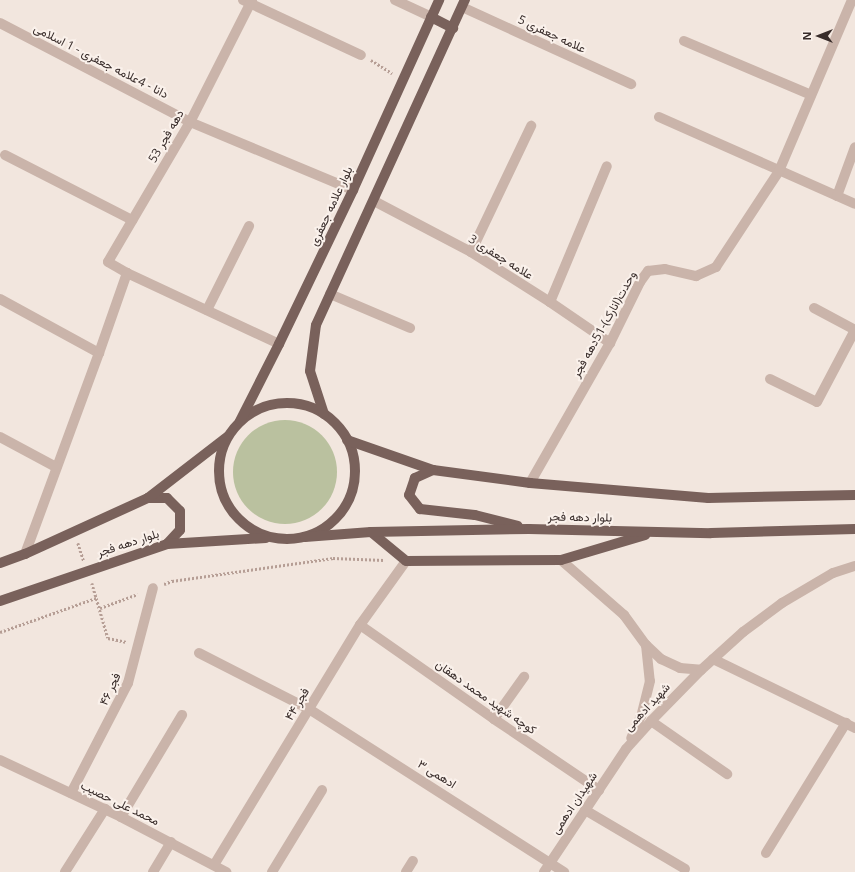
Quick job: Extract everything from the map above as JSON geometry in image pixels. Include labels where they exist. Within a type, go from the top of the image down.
[{"type":"main road","name":"بلوار علامه جعفری","points":[[240,421],[353,190],[439,0]]},
{"type":"main road","points":[[324,414],[310,371],[316,325],[464,4]]},
{"type":"main road","points":[[431,17],[453,28]]},
{"type":"main road","points":[[290,403],[308,406],[324,414],[337,425],[348,440],[353,456],[355,474],[352,491],[345,507],[334,520],[325,527],[304,537],[287,540],[270,538],[253,531],[238,520],[228,505],[220,488],[218,470],[221,452],[229,435],[240,421],[255,411],[272,404],[290,403]]},
{"type":"main road","points":[[0,563],[25,554],[148,498],[229,435]]},
{"type":"main road","points":[[348,440],[433,470],[530,483],[708,498],[855,495]]},
{"type":"main road","points":[[433,470],[414,478],[409,495],[420,509],[475,515],[529,529]]},
{"type":"main road","points":[[148,498],[167,498],[180,511],[180,530],[167,544]]},
{"type":"main road","name":"بلوار دهه فجر","points":[[304,537],[371,532],[529,529],[712,533],[855,529]]},
{"type":"main road","points":[[371,532],[406,561],[561,560],[655,532]]},
{"type":"main road","name":"بلوار دهه فجر","points":[[0,601],[167,544],[270,538]]},
{"type":"street","points":[[395,0],[431,17]]},
{"type":"street","name":"وحدت(انارک)-51دهه فجر","points":[[530,483],[610,344],[640,282],[648,271],[665,269],[696,276],[716,267],[779,171],[852,0]]},
{"type":"street","points":[[249,1],[361,55]]},
{"type":"street","name":"دهه فجر 53","points":[[127,273],[108,262],[190,122],[249,1]]},
{"type":"street","name":"علامه جعفری 5","points":[[464,4],[631,84]]},
{"type":"street","name":"دانا - 4علامه جعفری - 1 اسلامی","points":[[0,23],[190,122],[353,190]]},
{"type":"street","points":[[684,41],[811,95]]},
{"type":"street","points":[[659,117],[855,204]]},
{"type":"street","points":[[471,252],[531,126]]},
{"type":"street","points":[[837,196],[855,147]]},
{"type":"street","points":[[5,154],[132,220]]},
{"type":"street","points":[[550,302],[607,166]]},
{"type":"street","name":"علامه جعفری 3","points":[[374,201],[471,252],[550,302],[610,344]]},
{"type":"street","points":[[207,310],[249,226]]},
{"type":"street","points":[[25,554],[127,273],[279,344]]},
{"type":"street","points":[[330,294],[410,328]]},
{"type":"street","points":[[0,299],[99,353]]},
{"type":"street","points":[[770,379],[817,402],[855,330],[814,308]]},
{"type":"street","points":[[0,437],[56,467]]},
{"type":"street","name":"شهید ادهمی","points":[[561,560],[624,615],[646,645],[650,681],[641,716],[626,749]]},
{"type":"street","name":"فجر ۴۴","points":[[214,865],[360,625],[406,561]]},
{"type":"street","name":"شهید ادهمی","points":[[626,749],[701,670],[743,632],[782,603],[833,573],[855,566]]},
{"type":"street","name":"فجر ۴۶","points":[[71,793],[128,683],[153,588]]},
{"type":"street","name":"کوچه شهید محمد دهقان","points":[[360,625],[494,720],[599,790]]},
{"type":"street","points":[[646,645],[661,659],[680,668],[701,670]]},
{"type":"street","name":"ادهمی ۳","points":[[199,653],[309,709],[551,862],[564,872]]},
{"type":"street","points":[[713,659],[850,725],[766,852]]},
{"type":"street","points":[[494,720],[524,677]]},
{"type":"street","points":[[121,817],[182,715]]},
{"type":"street","points":[[651,721],[727,774]]},
{"type":"street","name":"شهیدان ادهمی","points":[[544,872],[626,749]]},
{"type":"street","name":"محمد علی حصیب","points":[[0,760],[105,809],[171,842],[226,872]]},
{"type":"street","points":[[272,872],[322,790]]},
{"type":"street","points":[[65,872],[105,809]]},
{"type":"street","points":[[586,810],[685,869]]},
{"type":"street","points":[[153,872],[171,842]]},
{"type":"street","points":[[406,872],[413,861]]},
{"type":"path","points":[[361,55],[403,80]]},
{"type":"path","points":[[74,531],[88,570],[108,638],[139,645]]},
{"type":"path","points":[[100,608],[172,581],[333,558],[406,561]]},
{"type":"path","points":[[0,632],[96,598]]},
{"type":"green space","points":[[285,420],[305,424],[322,435],[333,452],[337,472],[333,492],[322,509],[305,520],[285,524],[265,520],[248,509],[237,492],[233,472],[237,452],[248,435],[265,424]]}]
